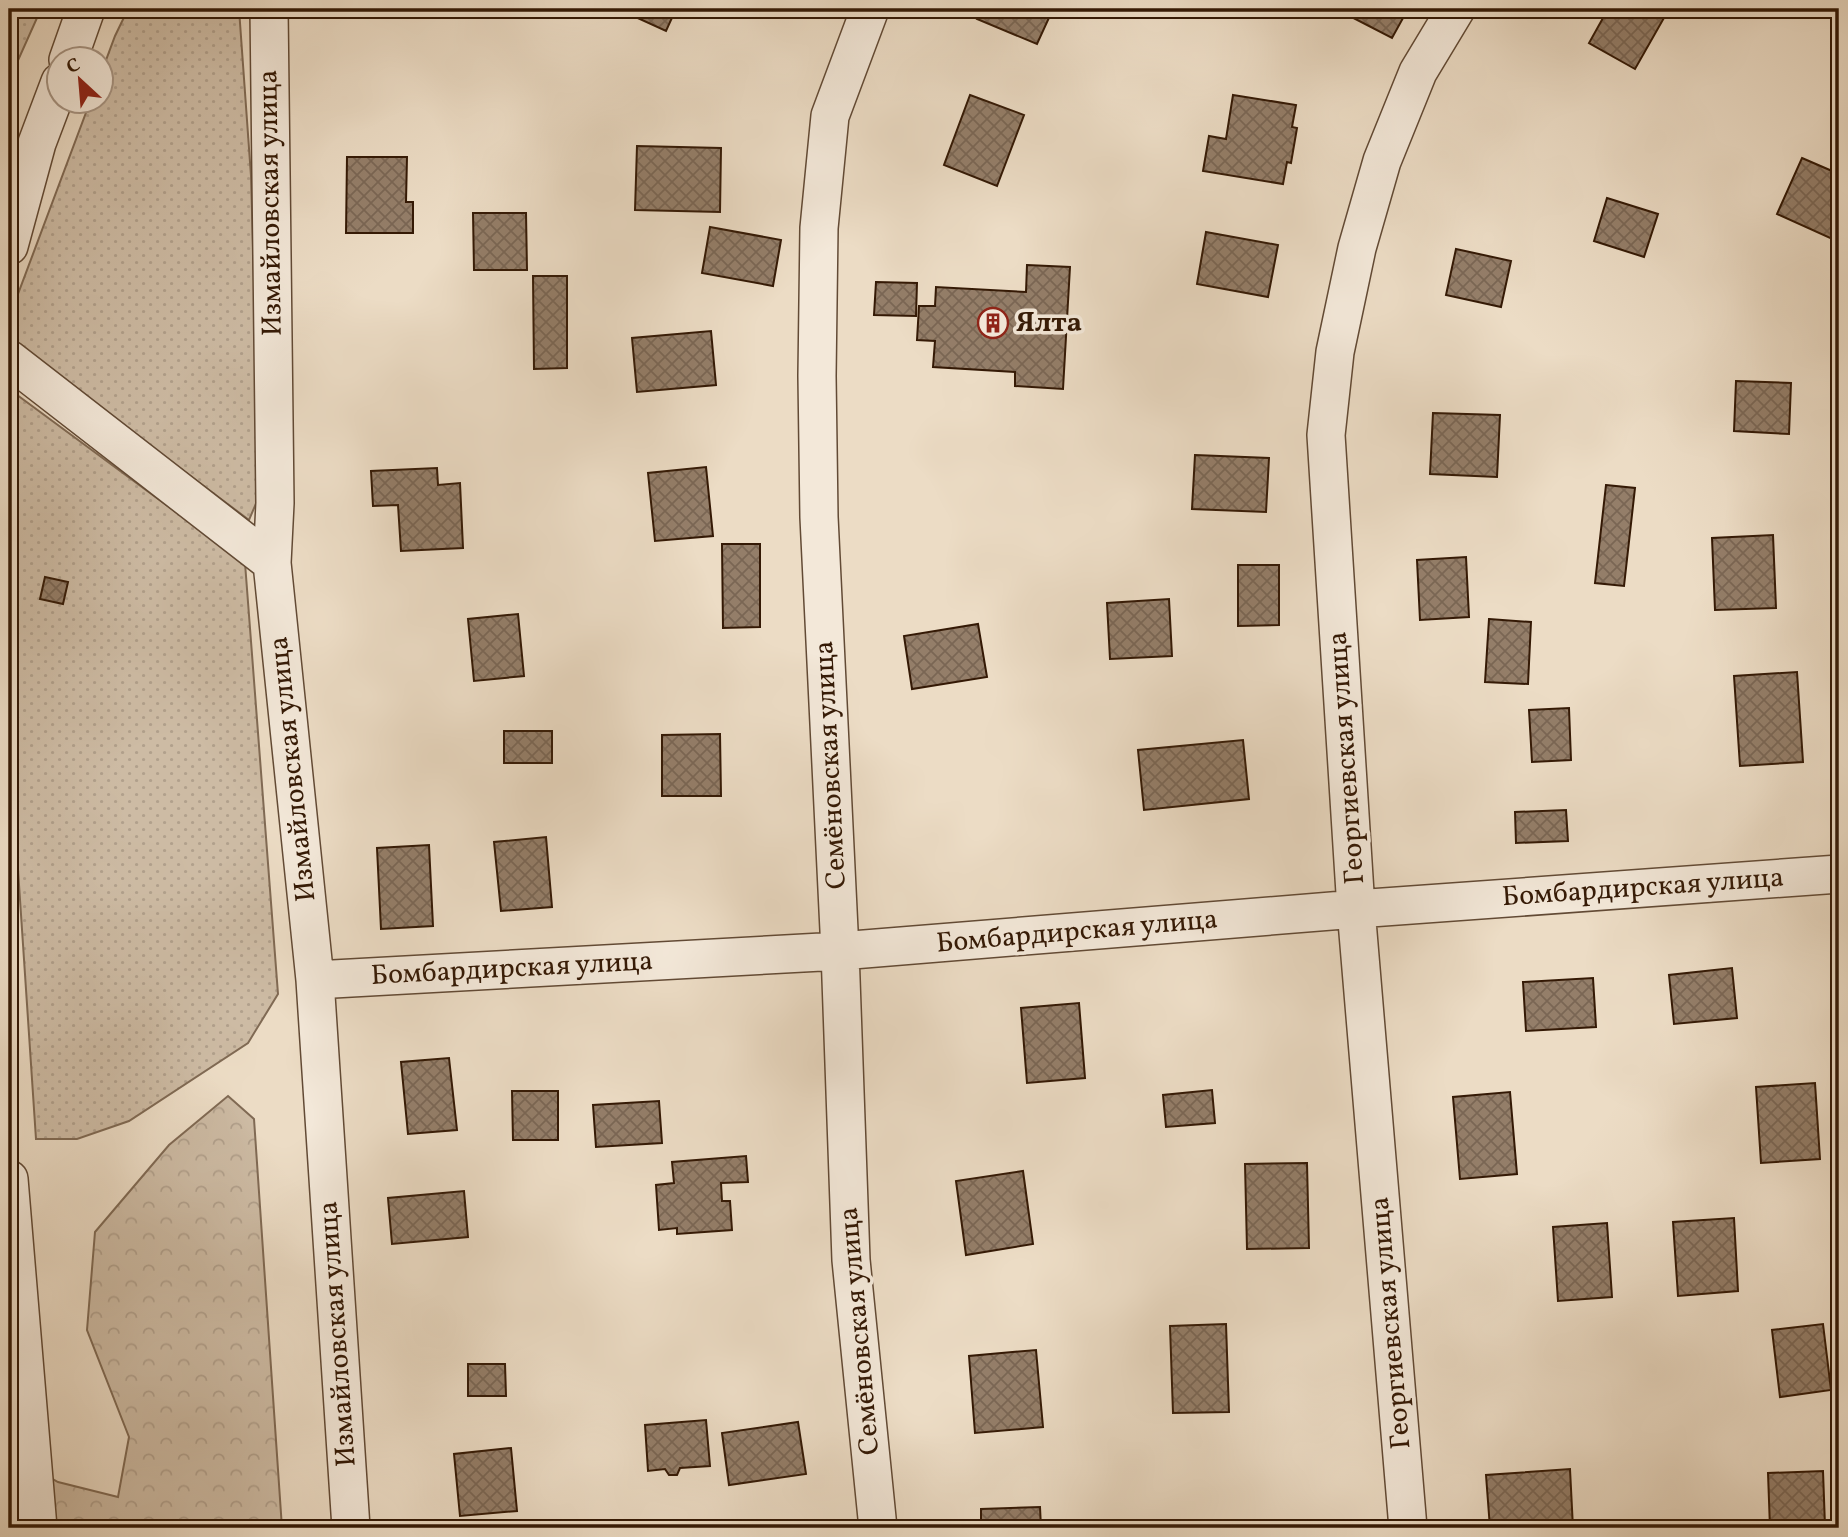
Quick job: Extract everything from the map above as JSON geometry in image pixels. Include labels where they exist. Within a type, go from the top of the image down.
[{"type":"street","points":[[73,46],[86,9]]},
{"type":"street","name":"Измайловская улица","points":[[269,9],[275,503],[272,563],[315,980],[351,1528]]},
{"type":"street","name":"Семёновская улица","points":[[870,9],[830,116],[819,228],[817,376],[819,517],[840,951],[851,1260],[878,1528]]},
{"type":"street","name":"Георгиевская улица","points":[[1408,1528],[1356,909],[1326,435],[1335,352],[1357,248],[1382,161],[1418,72],[1455,9]]},
{"type":"street","points":[[9,246],[37,143],[47,116]]},
{"type":"street","points":[[9,359],[272,563]]},
{"type":"street","name":"Бомбардирская улица","points":[[315,980],[840,951],[1356,909],[1839,874]]},
{"type":"street","points":[[9,1179],[38,1528]]},
{"type":"green space","points":[[9,9],[41,9],[15,67],[9,97]]},
{"type":"green space","points":[[128,9],[239,9],[251,176],[260,494],[249,520],[9,340],[9,318],[85,116],[116,116],[116,46],[111,46]]},
{"type":"green space","points":[[9,389],[245,563],[278,994],[248,1043],[129,1121],[77,1139],[36,1139],[9,735]]},
{"type":"green space","points":[[228,1096],[254,1119],[282,1528],[9,1528],[9,1454],[58,1482],[118,1497],[129,1437],[87,1330],[95,1232],[169,1145]]},
{"type":"building","points":[[618,9],[676,9],[666,31]]},
{"type":"building","points":[[982,9],[1053,9],[1037,44],[977,19]]},
{"type":"building","points":[[1336,9],[1408,9],[1392,38]]},
{"type":"building","points":[[1608,9],[1669,9],[1635,69],[1589,43]]},
{"type":"building","points":[[970,95],[1024,115],[997,186],[944,165]]},
{"type":"building","points":[[1233,95],[1296,105],[1292,127],[1297,128],[1291,163],[1287,162],[1283,184],[1203,171],[1209,136],[1226,139]]},
{"type":"building","points":[[637,146],[721,148],[720,212],[635,210]]},
{"type":"building","points":[[347,157],[407,157],[406,202],[413,202],[413,233],[346,233]]},
{"type":"building","points":[[1802,158],[1839,174],[1839,242],[1777,214]]},
{"type":"building","points":[[1607,198],[1658,214],[1644,257],[1594,241]]},
{"type":"building","points":[[473,213],[526,213],[527,270],[474,270]]},
{"type":"building","points":[[710,227],[781,240],[773,286],[702,273]]},
{"type":"building","points":[[1206,232],[1278,245],[1268,297],[1197,284]]},
{"type":"building","points":[[1456,249],[1511,261],[1501,307],[1446,295]]},
{"type":"building","name":"Ялта","points":[[1027,265],[1070,267],[1063,389],[1015,386],[1015,372],[933,367],[935,341],[917,340],[919,306],[935,306],[936,287],[1026,292]]},
{"type":"building","points":[[533,276],[567,276],[567,368],[534,369]]},
{"type":"building","points":[[876,282],[917,283],[916,316],[874,315]]},
{"type":"building","points":[[711,331],[716,385],[637,392],[632,338]]},
{"type":"building","points":[[1736,381],[1791,383],[1789,434],[1734,431]]},
{"type":"building","points":[[1433,413],[1500,415],[1497,477],[1430,474]]},
{"type":"building","points":[[1195,455],[1269,458],[1266,512],[1192,509]]},
{"type":"building","points":[[706,467],[713,536],[655,541],[648,473]]},
{"type":"building","points":[[437,468],[438,485],[460,483],[463,548],[401,551],[398,505],[373,506],[371,471]]},
{"type":"building","points":[[1606,485],[1635,488],[1624,586],[1595,583]]},
{"type":"building","points":[[1773,535],[1776,608],[1715,610],[1712,538]]},
{"type":"building","points":[[722,544],[760,544],[760,627],[723,628]]},
{"type":"building","points":[[1466,557],[1469,617],[1420,620],[1417,560]]},
{"type":"building","points":[[1238,565],[1279,565],[1279,625],[1238,626]]},
{"type":"building","points":[[45,577],[68,582],[63,604],[40,599]]},
{"type":"building","points":[[1169,599],[1172,656],[1110,659],[1107,603]]},
{"type":"building","points":[[518,614],[524,676],[474,681],[468,619]]},
{"type":"building","points":[[1489,619],[1531,622],[1528,684],[1485,682]]},
{"type":"building","points":[[978,624],[987,677],[912,689],[904,636]]},
{"type":"building","points":[[1797,672],[1803,762],[1740,766],[1734,676]]},
{"type":"building","points":[[1569,708],[1571,760],[1532,762],[1529,710]]},
{"type":"building","points":[[504,731],[552,731],[552,763],[504,763]]},
{"type":"building","points":[[720,734],[721,796],[662,796],[662,735]]},
{"type":"building","points":[[1243,740],[1249,799],[1144,810],[1138,750]]},
{"type":"building","points":[[1566,810],[1568,841],[1516,843],[1515,812]]},
{"type":"building","points":[[546,837],[552,907],[501,911],[494,842]]},
{"type":"building","points":[[429,845],[433,926],[381,929],[377,848]]},
{"type":"building","points":[[1732,968],[1737,1018],[1674,1024],[1669,975]]},
{"type":"building","points":[[1593,978],[1596,1027],[1526,1031],[1523,982]]},
{"type":"building","points":[[1079,1003],[1085,1078],[1027,1083],[1021,1008]]},
{"type":"building","points":[[449,1058],[457,1130],[408,1134],[401,1062]]},
{"type":"building","points":[[1815,1083],[1820,1159],[1761,1163],[1756,1087]]},
{"type":"building","points":[[1212,1090],[1215,1123],[1166,1127],[1163,1095]]},
{"type":"building","points":[[512,1091],[558,1091],[558,1140],[513,1140]]},
{"type":"building","points":[[1510,1092],[1517,1174],[1460,1179],[1453,1097]]},
{"type":"building","points":[[659,1101],[662,1143],[596,1147],[593,1105]]},
{"type":"building","points":[[746,1156],[748,1182],[721,1183],[722,1201],[730,1201],[732,1230],[677,1234],[677,1228],[659,1230],[656,1185],[674,1183],[672,1162]]},
{"type":"building","points":[[1307,1163],[1309,1248],[1247,1249],[1245,1164]]},
{"type":"building","points":[[1023,1171],[1033,1244],[966,1255],[956,1181]]},
{"type":"building","points":[[464,1191],[468,1237],[392,1244],[388,1198]]},
{"type":"building","points":[[1734,1218],[1738,1291],[1678,1296],[1673,1222]]},
{"type":"building","points":[[1607,1223],[1612,1297],[1558,1301],[1553,1227]]},
{"type":"building","points":[[1226,1324],[1229,1412],[1173,1413],[1170,1326]]},
{"type":"building","points":[[1823,1324],[1831,1390],[1780,1397],[1772,1330]]},
{"type":"building","points":[[1036,1350],[1043,1427],[975,1433],[969,1356]]},
{"type":"building","points":[[468,1364],[505,1364],[506,1396],[468,1396]]},
{"type":"building","points":[[706,1420],[710,1466],[680,1468],[677,1475],[669,1475],[665,1469],[648,1471],[645,1425]]},
{"type":"building","points":[[798,1422],[806,1474],[729,1485],[722,1433]]},
{"type":"building","points":[[511,1448],[517,1511],[460,1516],[454,1454]]},
{"type":"building","points":[[1570,1469],[1573,1528],[1490,1528],[1486,1475]]},
{"type":"building","points":[[1823,1471],[1825,1526],[1770,1528],[1768,1473]]},
{"type":"building","points":[[1040,1507],[1041,1528],[981,1528],[981,1509]]},
{"type":"place","name":"Ялта","points":[[993,323]]}]
